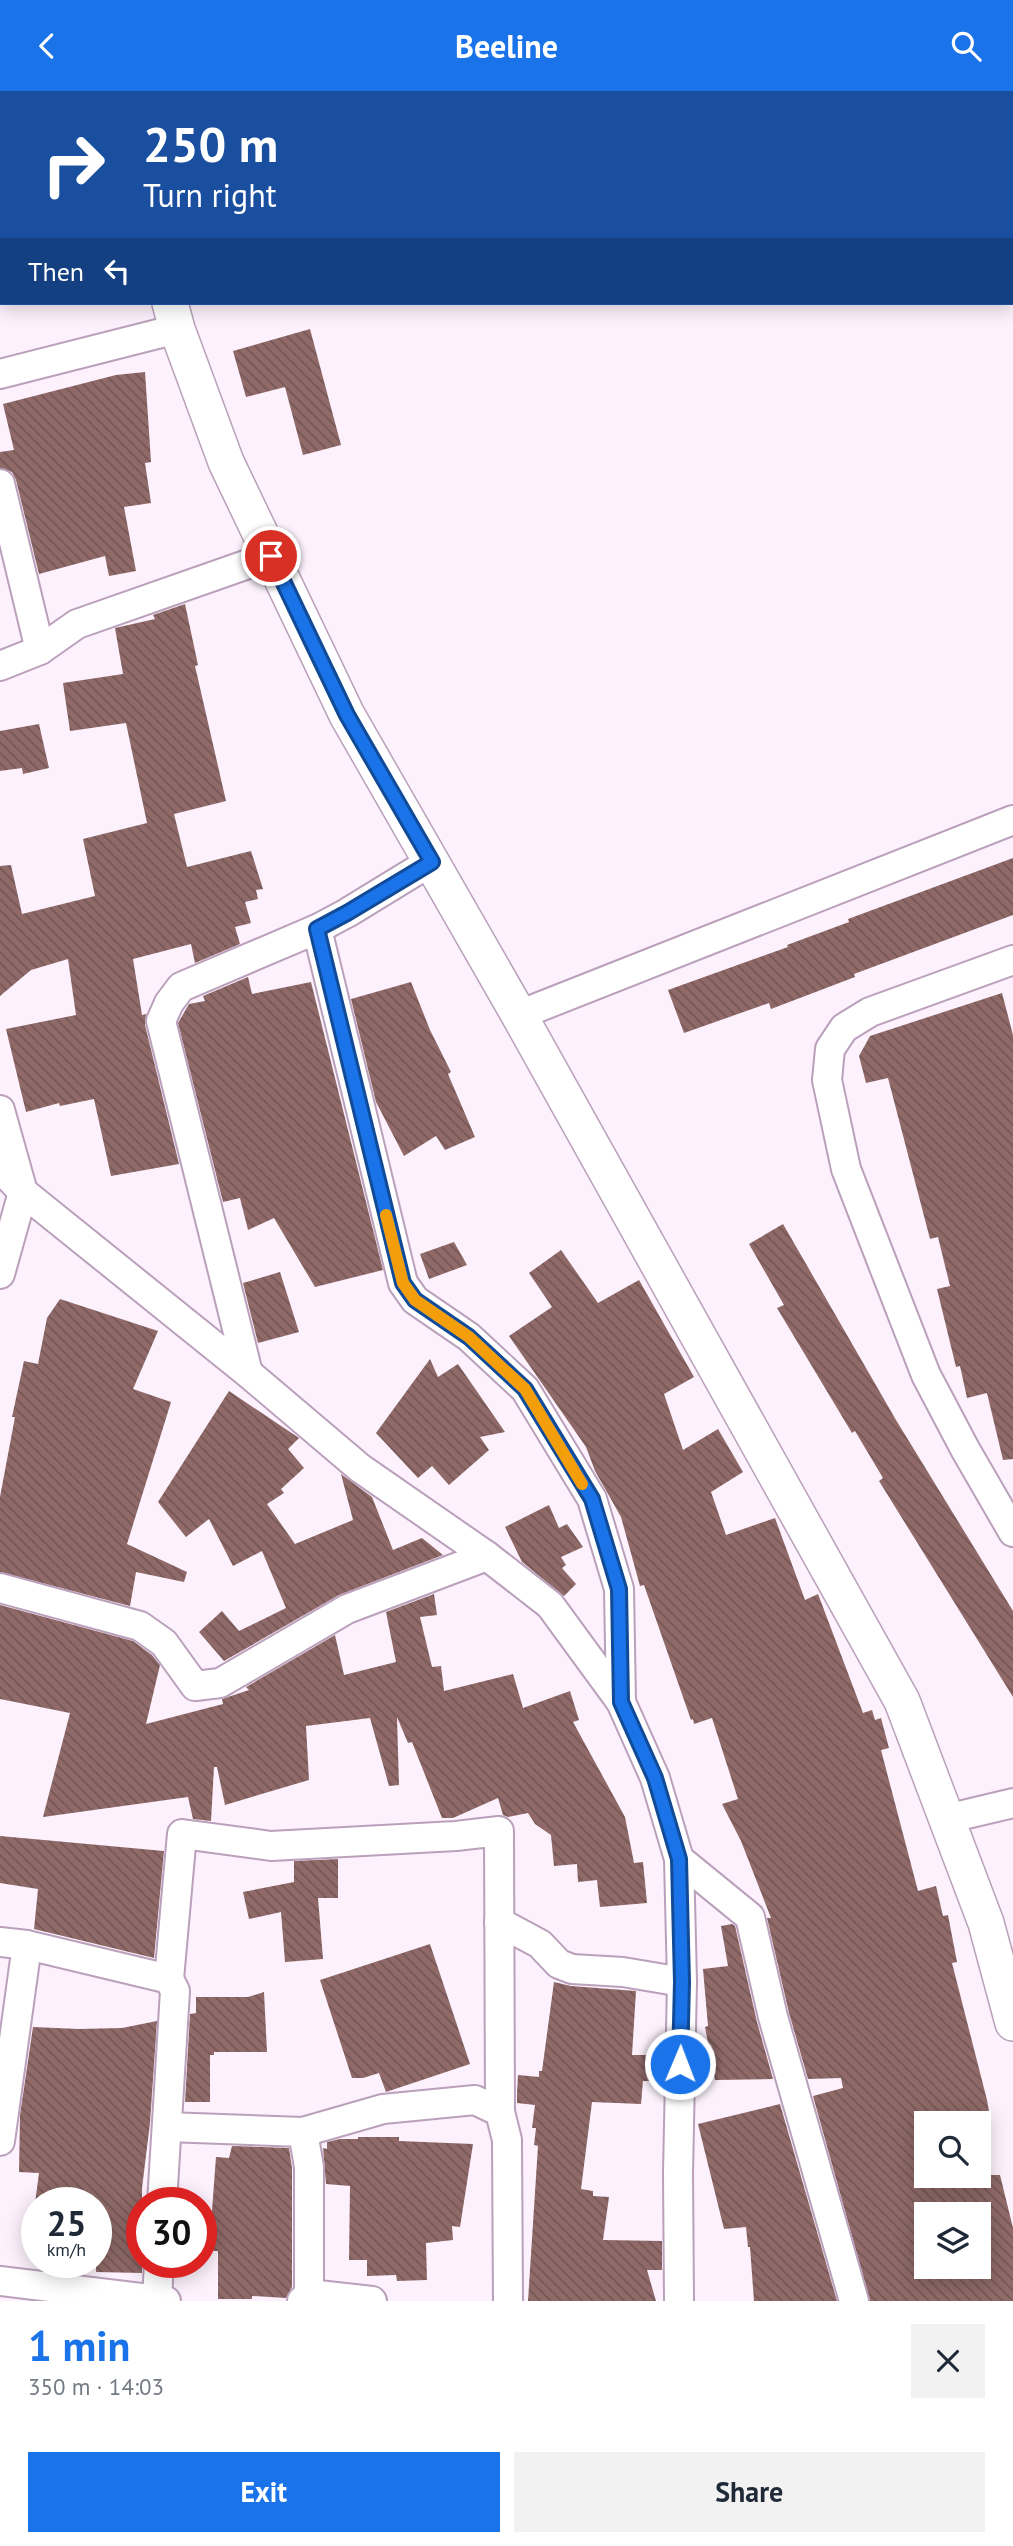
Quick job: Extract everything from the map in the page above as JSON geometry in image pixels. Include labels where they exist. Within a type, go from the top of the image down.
[{"type":"street","points":[[0,374],[173,316],[226,462],[347,715],[519,1015],[902,1701],[986,1923],[1013,2023]]},
{"type":"street","points":[[0,484],[40,650]]},
{"type":"street","points":[[0,666],[40,650],[77,624],[271,556]]},
{"type":"street","points":[[519,1015],[1013,820]]},
{"type":"street","points":[[248,1373],[160,1021],[181,987],[317,929],[432,862]]},
{"type":"street","points":[[317,929],[403,1283],[415,1300],[469,1337],[525,1389],[592,1499],[619,1589],[621,1702]]},
{"type":"street","points":[[1013,960],[870,1012],[844,1028],[830,1049],[827,1080],[846,1169],[926,1375],[1013,1532]]},
{"type":"street","points":[[0,1110],[23,1192],[0,1273]]},
{"type":"street","points":[[0,1168],[23,1192],[248,1373],[360,1468],[487,1556],[550,1605],[621,1702],[655,1778],[679,1859],[682,1982],[678,2173],[679,2301]]},
{"type":"street","points":[[0,1588],[140,1626],[164,1643],[195,1686],[220,1683],[347,1609],[487,1556]]},
{"type":"street","points":[[946,1818],[1013,1803]]},
{"type":"street","points":[[163,2187],[175,1991],[169,1979],[182,1834],[271,1846],[419,1839],[499,1831],[500,2112],[507,2140],[508,2301]]},
{"type":"street","points":[[679,1859],[750,1917],[773,2017],[853,2301]]},
{"type":"street","points":[[499,1922],[540,1944],[559,1964],[572,1969],[623,1972],[682,1982]]},
{"type":"street","points":[[0,2141],[14,1943],[169,1979]]},
{"type":"street","points":[[167,2127],[303,2132],[383,2109],[475,2100],[500,2112]]},
{"type":"street","points":[[303,2132],[309,2167],[307,2299],[372,2301]]},
{"type":"street","points":[[0,2281],[162,2300],[160,2278]]},
{"type":"building","points":[[310,329],[341,445],[303,455],[285,387],[246,397],[233,351]]},
{"type":"building","points":[[145,372],[151,462],[145,463],[151,503],[124,507],[136,571],[109,576],[105,556],[39,574],[16,480],[12,472],[0,468],[0,452],[14,450],[3,404],[116,375]]},
{"type":"building","points":[[185,604],[198,665],[195,666],[226,801],[174,814],[187,867],[251,851],[263,889],[256,890],[258,899],[245,902],[251,923],[235,927],[240,944],[195,963],[191,944],[133,959],[142,1015],[146,1014],[145,1025],[179,1164],[111,1176],[94,1099],[60,1106],[59,1103],[26,1112],[6,1029],[76,1015],[68,959],[31,970],[0,996],[0,866],[11,865],[22,914],[95,896],[83,839],[147,823],[126,723],[70,731],[63,683],[123,674],[115,628],[155,619],[153,615]]},
{"type":"building","points":[[39,724],[49,768],[23,774],[22,768],[0,771],[0,731]]},
{"type":"building","points":[[1013,858],[1013,915],[854,974],[855,977],[771,1009],[769,1003],[684,1033],[668,990],[788,947],[787,945],[849,922],[848,919]]},
{"type":"building","points":[[248,977],[252,994],[311,982],[383,1270],[315,1287],[274,1218],[248,1230],[240,1198],[223,1202],[178,1023],[189,1004],[205,1001],[203,996]]},
{"type":"building","points":[[411,982],[430,1030],[451,1072],[448,1074],[475,1137],[445,1150],[436,1136],[404,1156],[376,1102],[351,999]]},
{"type":"building","points":[[1002,993],[1013,1035],[1013,1459],[1003,1460],[987,1393],[967,1398],[960,1366],[956,1367],[937,1289],[950,1286],[938,1237],[930,1239],[888,1078],[866,1083],[859,1056],[870,1036]]},
{"type":"building","points":[[783,1224],[896,1420],[1013,1611],[1013,1697],[879,1481],[883,1478],[855,1431],[852,1433],[777,1308],[784,1305],[749,1244]]},
{"type":"building","points":[[454,1242],[467,1265],[429,1279],[420,1254]]},
{"type":"building","points":[[561,1250],[598,1303],[639,1280],[694,1377],[664,1394],[683,1450],[718,1429],[743,1472],[711,1492],[726,1535],[775,1518],[805,1600],[818,1594],[863,1713],[872,1710],[875,1720],[881,1718],[889,1748],[881,1750],[918,1891],[936,1886],[943,1916],[948,1915],[957,1962],[952,1963],[989,2111],[914,2111],[914,2188],[991,2188],[991,2175],[1000,2175],[1013,2228],[1013,2301],[870,2301],[813,2096],[843,2088],[841,2078],[808,2079],[789,2013],[767,1918],[771,1918],[741,1841],[722,1804],[738,1799],[712,1718],[694,1724],[693,1719],[691,1720],[644,1585],[640,1586],[621,1517],[595,1471],[586,1447],[509,1336],[552,1307],[529,1273]]},
{"type":"building","points":[[280,1272],[299,1332],[258,1343],[243,1283]]},
{"type":"building","points":[[60,1299],[158,1331],[133,1389],[171,1402],[127,1544],[187,1572],[184,1582],[136,1572],[130,1606],[0,1572],[0,1497],[24,1361],[38,1364],[47,1318]]},
{"type":"building","points":[[430,1359],[438,1377],[458,1364],[505,1432],[480,1437],[489,1450],[449,1485],[432,1466],[418,1478],[376,1433]]},
{"type":"building","points":[[229,1391],[299,1438],[288,1449],[304,1468],[281,1489],[284,1493],[267,1504],[295,1544],[353,1520],[341,1474],[372,1497],[393,1550],[422,1538],[443,1555],[339,1595],[224,1661],[199,1632],[222,1611],[239,1631],[286,1608],[262,1551],[233,1566],[209,1519],[186,1537],[158,1502]]},
{"type":"building","points":[[549,1505],[559,1528],[567,1524],[583,1547],[561,1557],[566,1565],[562,1568],[576,1584],[564,1596],[522,1562],[505,1527]]},
{"type":"building","points":[[434,1594],[437,1615],[420,1617],[432,1667],[441,1666],[444,1691],[513,1674],[523,1708],[570,1691],[579,1720],[573,1722],[625,1817],[634,1863],[643,1862],[647,1903],[600,1907],[597,1880],[578,1882],[577,1864],[554,1866],[551,1835],[535,1824],[528,1813],[508,1817],[503,1815],[498,1798],[453,1818],[442,1818],[412,1742],[408,1743],[397,1717],[399,1785],[389,1786],[370,1718],[306,1726],[309,1780],[225,1805],[217,1767],[214,1767],[211,1821],[193,1819],[188,1797],[43,1817],[70,1713],[0,1699],[0,1605],[133,1641],[152,1655],[160,1665],[146,1724],[223,1704],[222,1699],[249,1690],[246,1687],[335,1635],[344,1675],[396,1662],[386,1612]]},
{"type":"building","points":[[0,1836],[164,1851],[154,1958],[34,1929],[38,1889],[0,1883]]},
{"type":"building","points":[[338,1859],[338,1898],[318,1898],[323,1959],[285,1962],[281,1912],[249,1919],[243,1892],[294,1882],[294,1861]]},
{"type":"building","points":[[721,1926],[735,1926],[773,2079],[715,2080],[705,2027],[708,2026],[703,1969],[728,1966]]},
{"type":"building","points":[[430,1944],[470,2064],[386,2092],[379,2073],[352,2078],[320,1980]]},
{"type":"building","points":[[554,1982],[571,1986],[636,1991],[632,2055],[651,2055],[652,2081],[643,2081],[641,2104],[592,2102],[581,2189],[593,2191],[593,2196],[609,2197],[603,2240],[662,2241],[662,2270],[647,2270],[656,2301],[528,2301],[538,2146],[534,2145],[536,2128],[532,2128],[535,2105],[517,2103],[518,2075],[539,2077],[539,2071],[542,2071]]},
{"type":"building","points":[[264,1992],[267,2052],[214,2052],[214,2055],[210,2055],[210,2102],[185,2102],[190,2014],[196,2013],[196,1997],[248,1997]]},
{"type":"building","points":[[157,2021],[150,2123],[142,2187],[126,2187],[126,2273],[112,2272],[112,2187],[37,2187],[39,2173],[19,2172],[20,2115],[33,2027],[122,2028]]},
{"type":"building","points":[[780,2104],[837,2301],[754,2301],[746,2227],[724,2229],[698,2124]]},
{"type":"building","points":[[358,2137],[399,2137],[399,2141],[473,2144],[460,2227],[452,2226],[453,2240],[426,2243],[427,2280],[397,2281],[396,2275],[367,2276],[367,2260],[349,2260],[350,2186],[326,2184],[323,2148],[327,2149],[327,2142]]},
{"type":"building","points":[[232,2146],[289,2148],[292,2168],[292,2287],[286,2298],[252,2296],[252,2299],[218,2299],[217,2187],[214,2187],[216,2157],[229,2158]]},
{"type":"slow traffic","points":[[386,1215],[403,1283],[415,1300],[469,1337],[525,1389],[582,1484]]},
{"type":"route","points":[[271,556],[347,715],[432,862],[317,929],[403,1283],[415,1300],[469,1337],[525,1389],[592,1499],[619,1589],[621,1702],[655,1778],[679,1859],[682,1982],[680,2064]]}]
